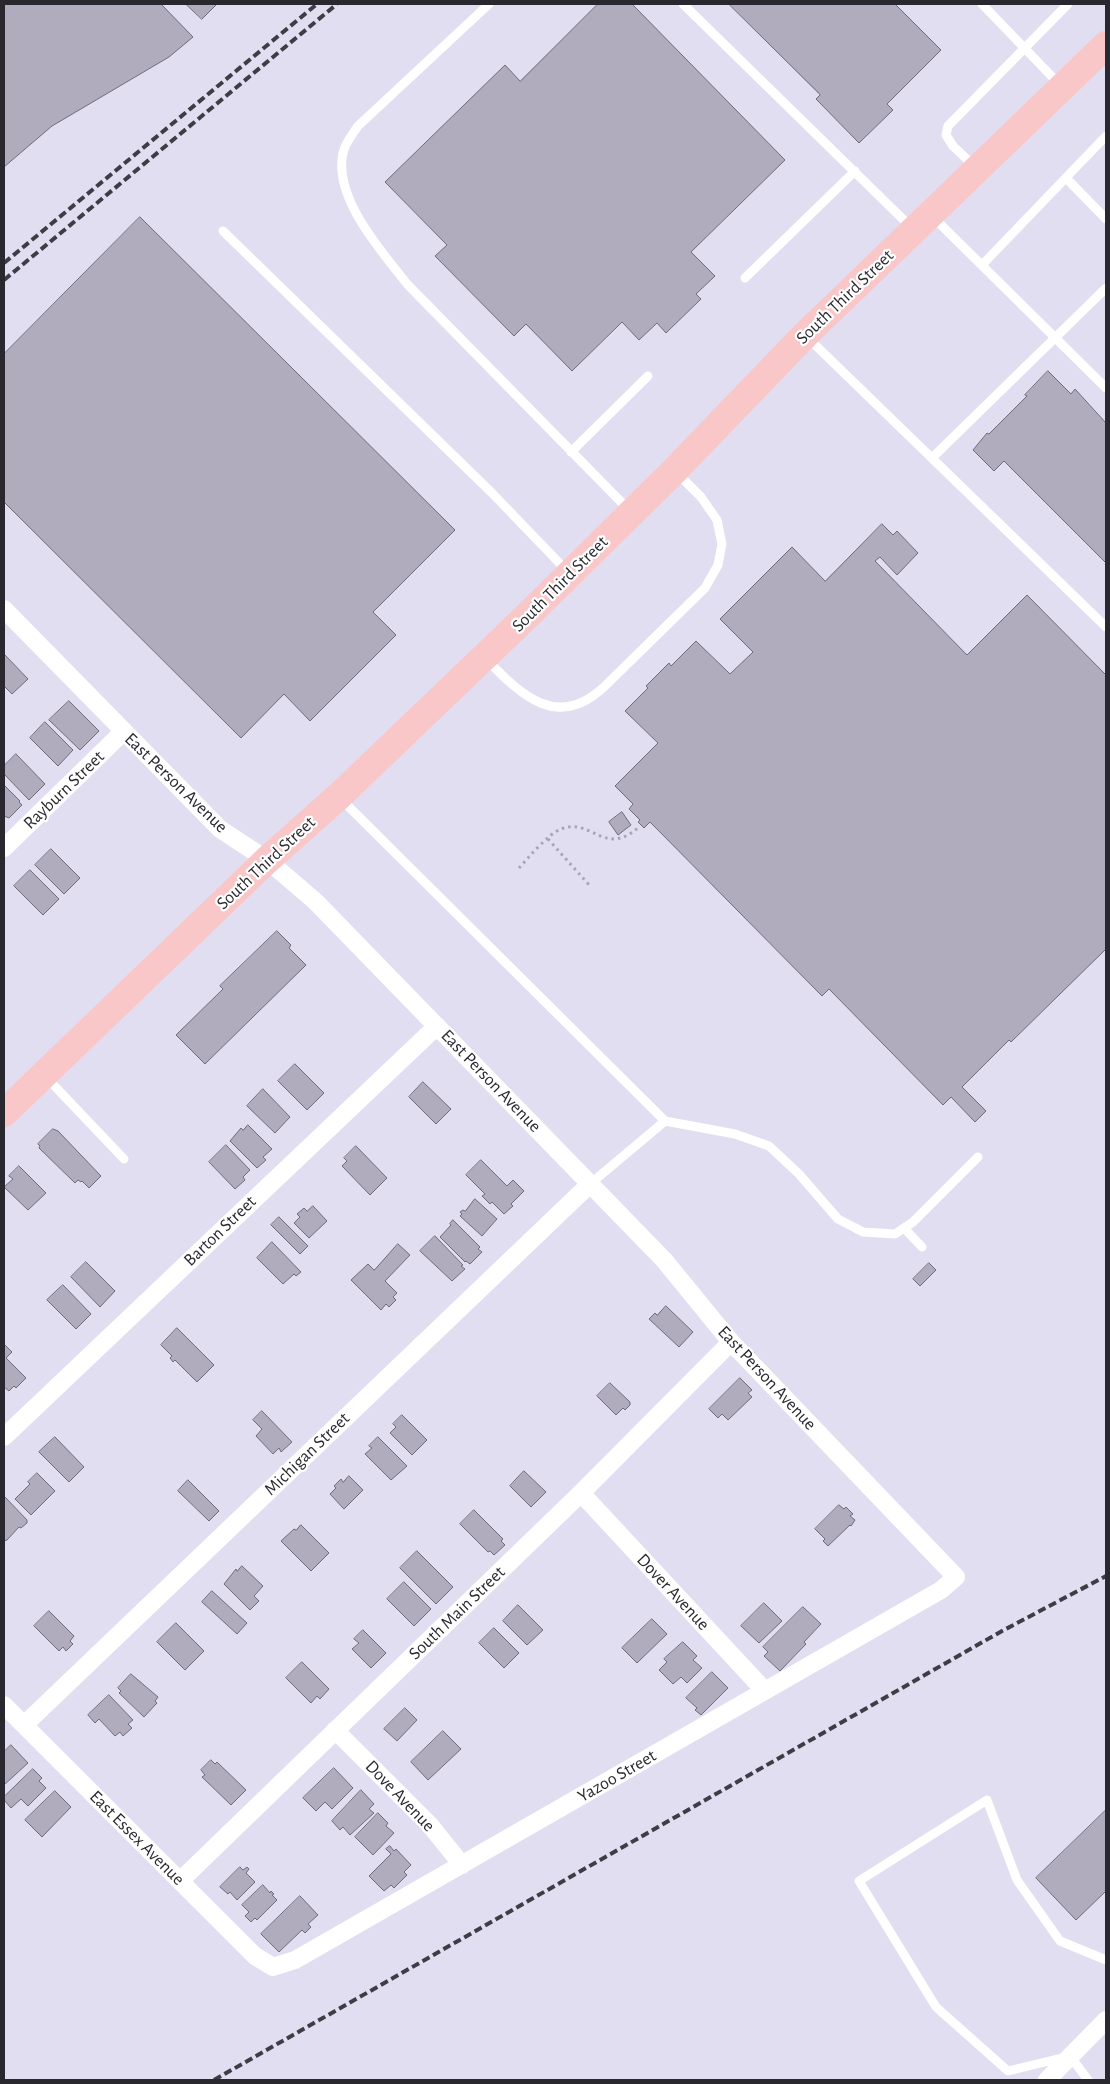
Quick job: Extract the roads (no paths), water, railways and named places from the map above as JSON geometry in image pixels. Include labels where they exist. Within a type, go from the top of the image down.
[{"type":"main road","name":"South Third Street","points":[[4,1113],[267,860],[338,796],[570,574],[674,471],[805,335],[1106,45]]},
{"type":"street","name":"East Person Avenue","points":[[4,610],[220,829],[267,860],[315,901],[664,1260],[731,1342],[956,1578]]},
{"type":"street","name":"Rayburn Street","points":[[4,848],[124,731]]},
{"type":"street","name":"Barton Street","points":[[4,1437],[437,1026]]},
{"type":"street","name":"Michigan Street","points":[[24,1725],[590,1184]]},
{"type":"street","name":"South Main Street","points":[[181,1880],[581,1493],[731,1342]]},
{"type":"street","name":"Dover Avenue","points":[[581,1493],[765,1691]]},
{"type":"street","name":"Yazoo Street","points":[[273,1967],[295,1960],[462,1866],[941,1590],[956,1578]]},
{"type":"street","name":"East Essex Avenue","points":[[4,1705],[255,1956],[273,1967]]},
{"type":"street","name":"Dove Avenue","points":[[335,1730],[430,1824],[462,1866]]},
{"type":"street","points":[[1047,2080],[1106,2020]]},
{"type":"lane","points":[[489,4],[358,126],[349,138],[343,153],[342,174],[348,196],[357,215],[379,249],[408,285],[631,513]]},
{"type":"lane","points":[[683,4],[855,171],[982,265],[1106,388]]},
{"type":"lane","points":[[982,4],[1062,88]]},
{"type":"lane","points":[[977,170],[953,146],[946,135],[946,131],[953,120],[1068,4]]},
{"type":"lane","points":[[982,265],[1106,136]]},
{"type":"lane","points":[[745,278],[855,171]]},
{"type":"lane","points":[[1066,178],[1106,219]]},
{"type":"lane","points":[[223,231],[485,486],[570,574]]},
{"type":"lane","points":[[932,458],[1106,288]]},
{"type":"lane","points":[[805,335],[1106,627]]},
{"type":"lane","points":[[572,452],[648,376]]},
{"type":"lane","points":[[484,657],[521,693],[546,706],[559,708],[577,705],[588,700],[606,686],[705,588],[718,565],[722,544],[717,520],[701,498],[674,471]]},
{"type":"lane","points":[[338,796],[665,1121],[735,1134],[769,1146],[799,1174],[838,1218],[863,1232],[895,1234],[919,1216],[978,1158]]},
{"type":"lane","points":[[44,1074],[124,1159]]},
{"type":"lane","points":[[590,1184],[665,1121]]},
{"type":"lane","points":[[904,1228],[922,1247]]},
{"type":"lane","points":[[1088,2080],[1070,2056],[1008,2071],[936,2007],[859,1881],[986,1800],[1017,1880],[1060,1941],[1106,1960]]},
{"type":"railway","points":[[4,263],[317,4]]},
{"type":"railway","points":[[4,280],[337,4]]},
{"type":"railway","points":[[214,2080],[1002,1631],[1106,1576]]}]
